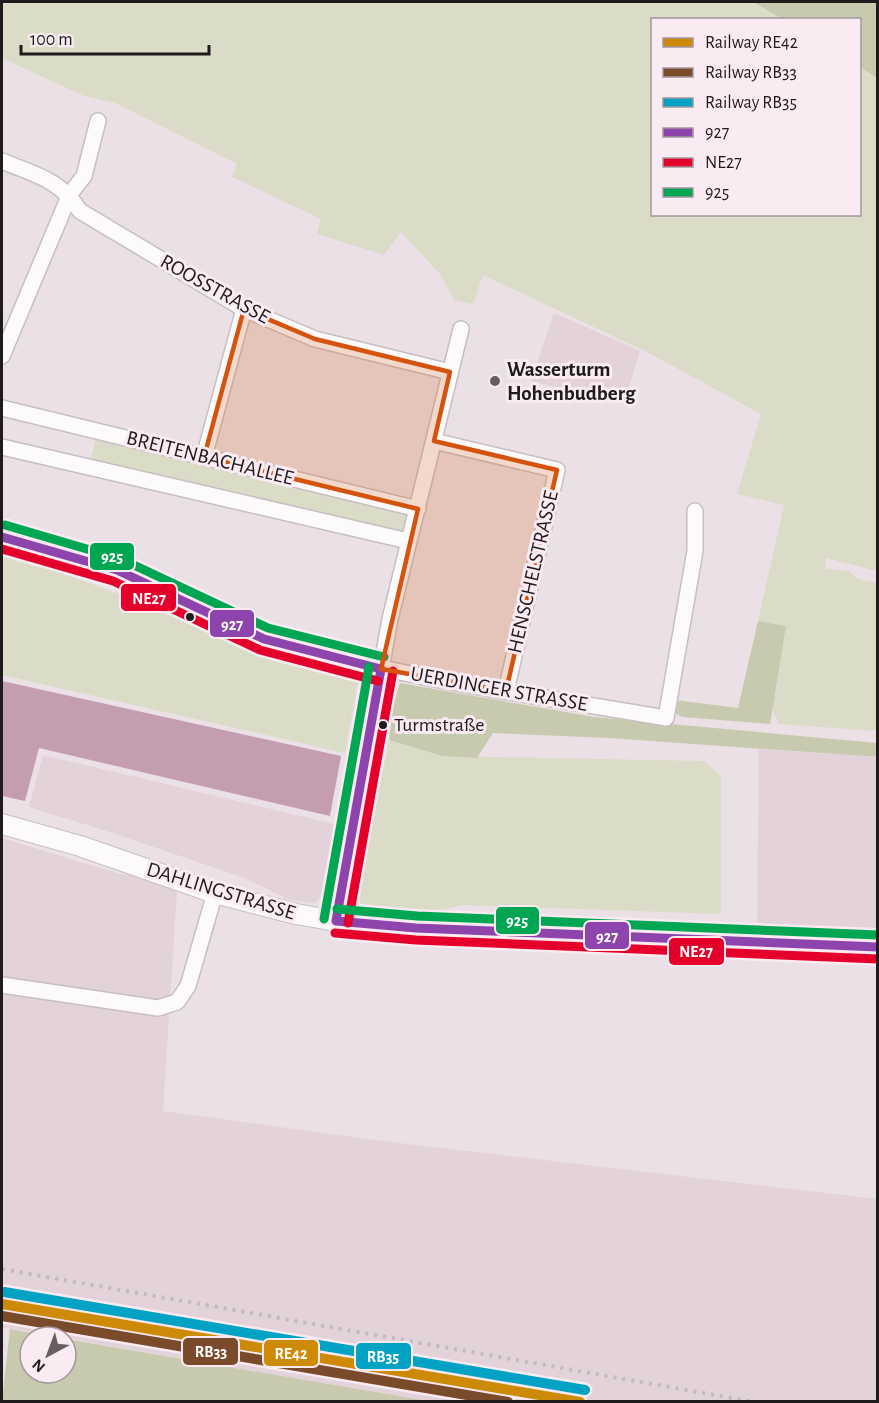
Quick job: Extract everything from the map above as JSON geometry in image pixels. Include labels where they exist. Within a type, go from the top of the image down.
[{"type":"street","points":[[2,356],[70,194],[84,176],[98,121]]},
{"type":"street","name":"ROOSSTRASSE","points":[[2,161],[59,185],[70,194],[80,211],[244,309],[315,339],[450,372]]},
{"type":"street","points":[[204,457],[244,309]]},
{"type":"street","points":[[336,921],[390,619],[461,329]]},
{"type":"street","name":"BREITENBACHALLEE","points":[[2,408],[418,509]]},
{"type":"street","name":"HENSCHELSTRASSE","points":[[434,441],[557,470],[506,691]]},
{"type":"street","name":"BREITENBACHALLEE","points":[[2,447],[408,541]]},
{"type":"street","name":"UERDINGER STRASSE","points":[[2,537],[117,570],[264,639],[381,669],[666,718],[695,551],[695,511]]},
{"type":"street","name":"DAHLINGSTRASSE","points":[[2,824],[80,846],[215,893],[296,914],[336,921],[416,928],[878,947]]},
{"type":"street","points":[[2,986],[158,1008],[177,1002],[188,986],[215,893]]},
{"type":"highlighted area","points":[[244,309],[315,339],[450,372],[434,441],[557,470],[506,691],[381,669],[418,509],[204,457]]},
{"type":"shaded area","points":[[554,313],[640,351],[624,404],[531,381]]},
{"type":"shaded area","points":[[2,681],[341,756],[330,816],[39,748],[25,801],[2,796]]},
{"type":"shaded area","points":[[759,749],[877,757],[877,933],[757,927]]},
{"type":"shaded area","points":[[43,755],[334,824],[321,896],[315,903],[289,900],[247,879],[29,807]]},
{"type":"shaded area","points":[[2,838],[117,873],[141,877],[177,891],[163,1111],[390,1142],[877,1199],[877,1401],[422,1401],[78,1340],[78,1325],[18,1325],[18,1330],[2,1327]]},
{"type":"green space","points":[[2,2],[752,2],[780,18],[651,18],[651,216],[861,216],[861,68],[877,78],[877,571],[826,558],[825,569],[849,571],[858,579],[877,583],[877,731],[779,724],[772,708],[786,626],[758,621],[784,505],[737,494],[761,414],[647,352],[483,275],[473,304],[454,300],[440,274],[401,232],[384,255],[317,234],[321,219],[232,177],[237,164],[115,103],[84,96],[2,58]]},
{"type":"green space","points":[[753,2],[877,2],[877,78],[861,68],[861,18],[780,18]]},
{"type":"green space","points":[[96,437],[409,513],[403,537],[90,463]]},
{"type":"green space","points":[[2,555],[52,569],[177,616],[270,660],[358,681],[345,753],[2,675]]},
{"type":"green space","points":[[758,621],[786,626],[770,724],[682,717],[674,712],[675,700],[738,708]]},
{"type":"green space","points":[[400,683],[594,717],[877,743],[878,757],[609,738],[493,733],[477,758],[442,756],[389,740],[393,706]]},
{"type":"green space","points":[[389,740],[442,756],[704,761],[721,776],[721,914],[463,905],[420,914],[364,910],[358,897]]},
{"type":"green space","points":[[10,1329],[18,1330],[18,1385],[78,1385],[78,1341],[427,1401],[2,1401]]},
{"type":"railway","points":[[2,1269],[754,1402]]},
{"type":"rail line","name":"RB35","points":[[4,1292],[585,1390]]},
{"type":"rail line","name":"RE42","points":[[2,1304],[580,1402]]},
{"type":"rail line","name":"RB33","points":[[2,1316],[508,1402]]},
{"type":"transit line","name":"925","points":[[5,525],[121,559],[268,628],[384,657]]},
{"type":"transit line","name":"927","points":[[2,537],[117,570],[264,639],[381,669]]},
{"type":"transit line","name":"NE27","points":[[2,549],[113,581],[260,650],[378,681]]},
{"type":"transit line","name":"925","points":[[324,919],[369,667]]},
{"type":"transit line","name":"927","points":[[336,921],[381,669]]},
{"type":"transit line","name":"NE27","points":[[348,923],[393,671]]},
{"type":"transit line","name":"925","points":[[337,909],[417,916],[878,935]]},
{"type":"transit line","name":"927","points":[[336,921],[416,928],[878,947]]},
{"type":"transit line","name":"NE27","points":[[335,933],[416,940],[878,959]]},
{"type":"place","name":"Wasserturm Hohenbudberg","points":[[495,381]]},
{"type":"place","name":"Turmstraße","points":[[383,725]]}]
